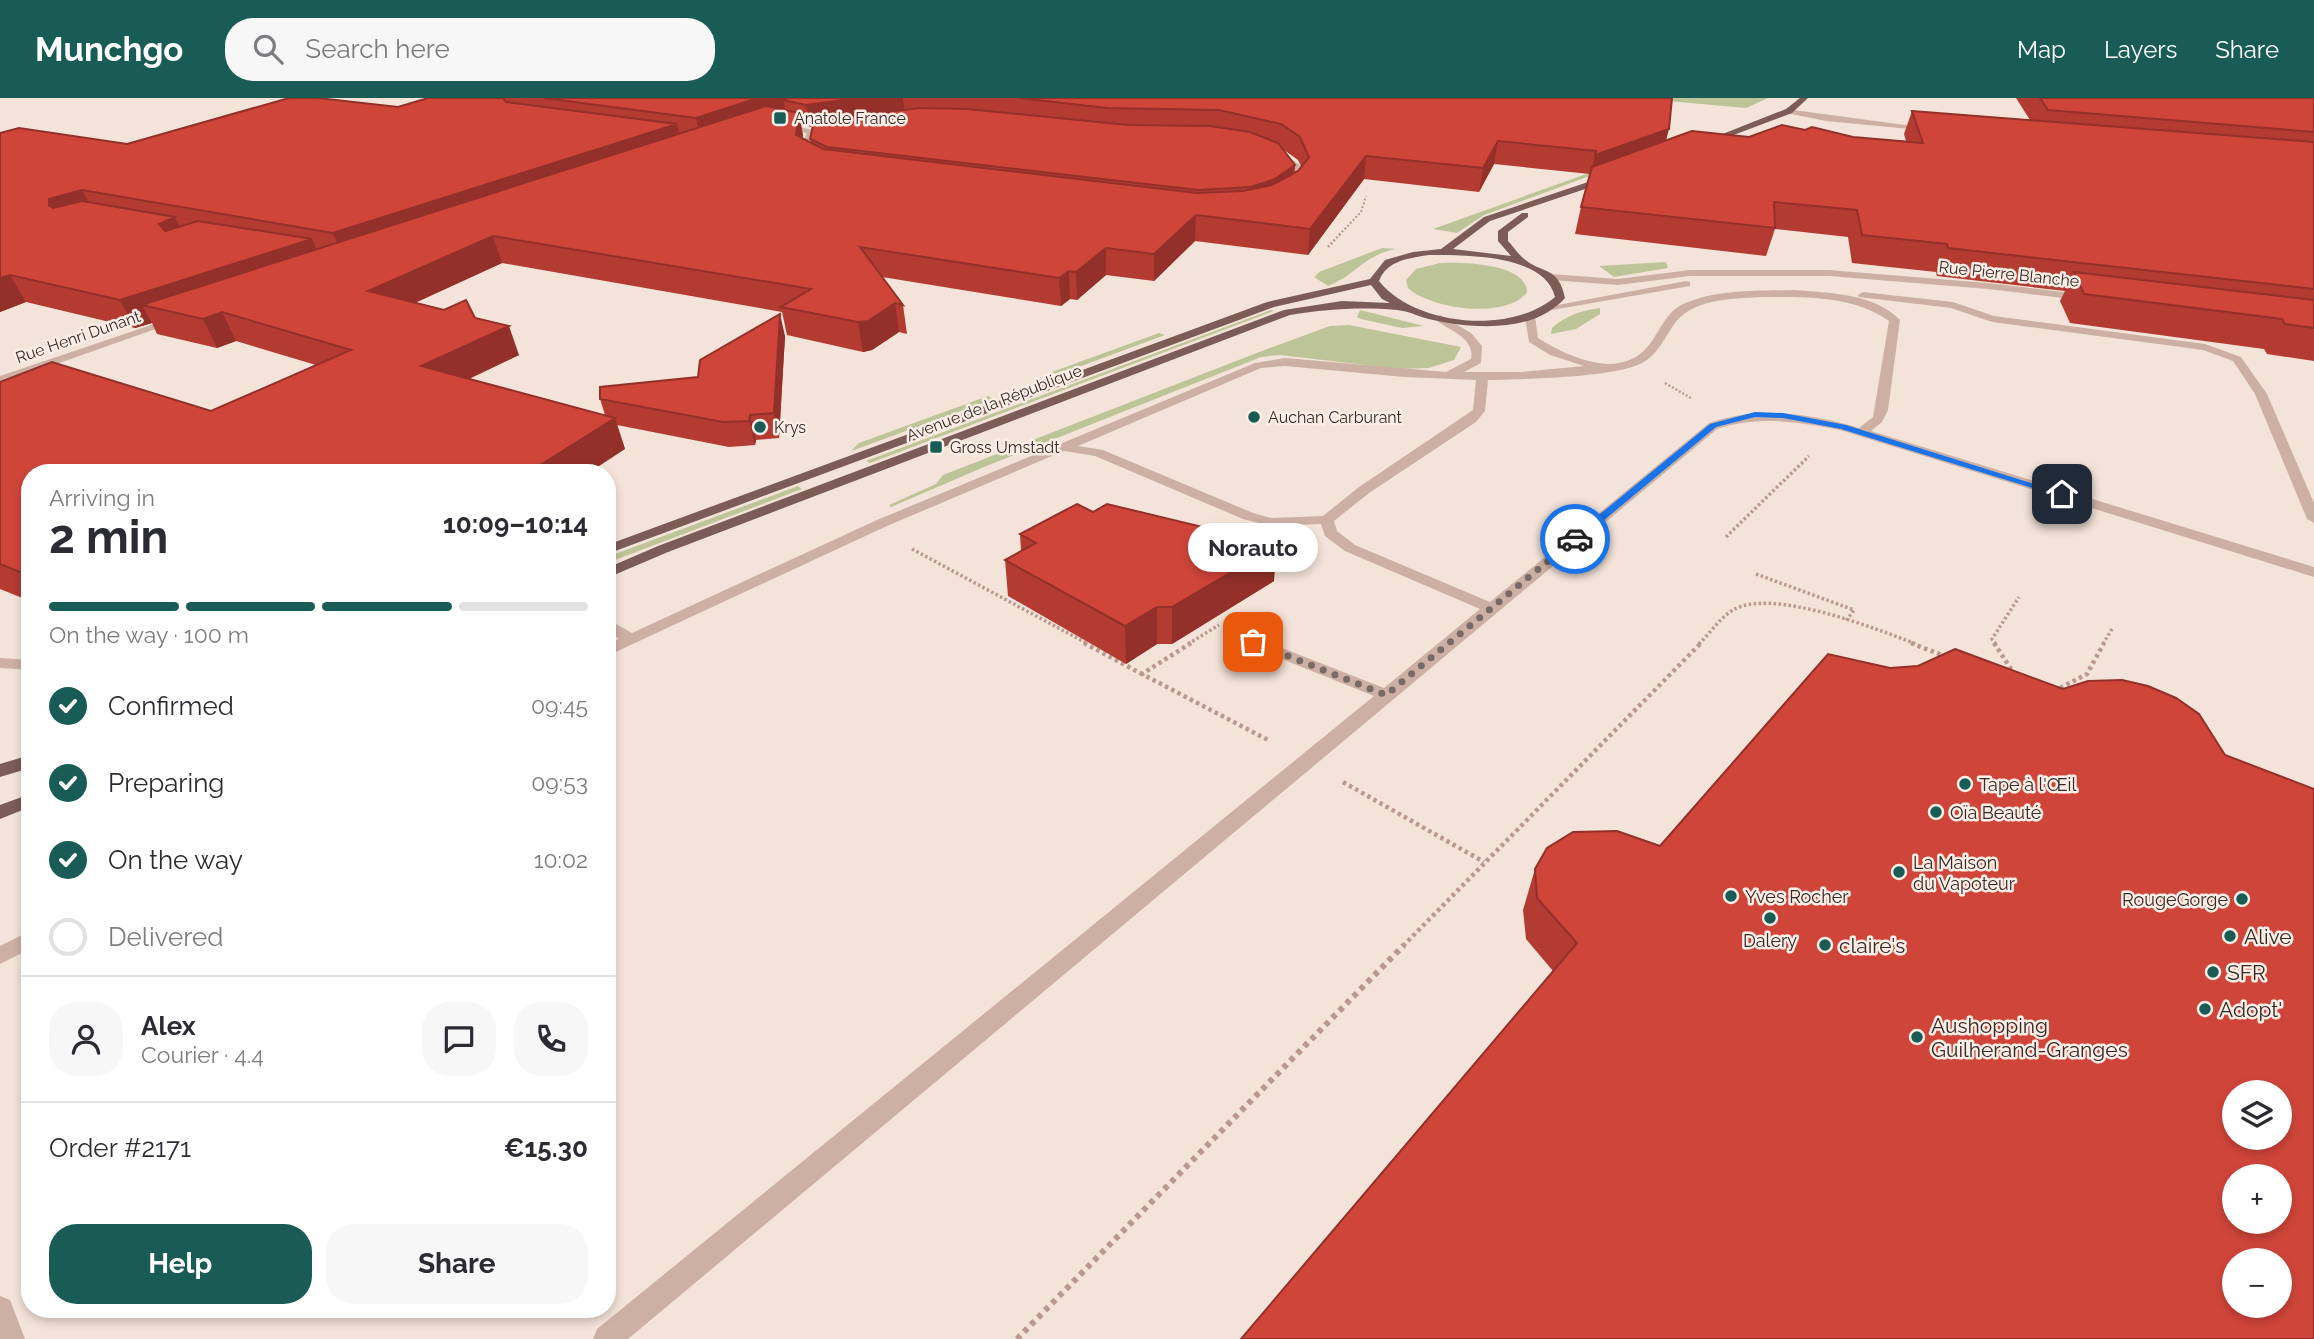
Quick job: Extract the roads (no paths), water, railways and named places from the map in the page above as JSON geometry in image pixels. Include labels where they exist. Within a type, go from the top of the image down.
[{"type":"main road","points":[[1693,147],[1789,111],[1804,98]]},
{"type":"main road","points":[[1445,251],[1486,219],[1553,200],[1618,175]]},
{"type":"main road","points":[[1521,262],[1503,241],[1503,231],[1508,224],[1553,200]]},
{"type":"main road","points":[[1445,251],[1492,255],[1521,262],[1550,277],[1560,292],[1552,307],[1530,317],[1488,322],[1440,318],[1402,307],[1377,290],[1374,281],[1380,268],[1400,258],[1445,251]]},
{"type":"main road","name":"Avenue de la République","points":[[616,547],[1272,304],[1374,281]]},
{"type":"main road","name":"Avenue de la République","points":[[616,570],[663,549],[1288,312],[1342,304],[1402,307]]},
{"type":"main road","points":[[0,771],[21,764]]},
{"type":"main road","points":[[0,812],[21,804]]},
{"type":"street","points":[[1789,111],[1826,119],[1946,130]]},
{"type":"street","points":[[791,114],[768,122],[810,132],[824,130]]},
{"type":"street","points":[[810,132],[806,157],[820,164]]},
{"type":"street","points":[[1262,147],[1285,156],[1298,170],[1301,182],[1286,197]]},
{"type":"street","name":"Rue Pierre Blanche","points":[[1550,277],[1618,282],[1681,274],[1829,273],[1988,286],[2093,299]]},
{"type":"street","name":"Rue Pierre Blanche","points":[[1552,307],[1740,275]]},
{"type":"street","points":[[1821,294],[1881,308],[1895,320],[1882,410],[1878,419],[1862,432]]},
{"type":"street","points":[[616,647],[882,523],[1259,365],[1285,362],[1445,378],[1601,368],[1640,360],[1652,349],[1672,316],[1703,301],[1730,297],[1821,294],[1937,303],[1992,319],[2205,347],[2237,359],[2261,394],[2314,519]]},
{"type":"street","name":"Rue Henri Dunant","points":[[0,380],[185,317]]},
{"type":"street","points":[[1530,317],[1533,340],[1541,346],[1601,368]]},
{"type":"street","points":[[1440,318],[1477,344],[1480,352],[1477,361],[1445,378]]},
{"type":"street","points":[[1061,447],[1111,457],[1248,516],[1271,522],[1327,520],[1364,490],[1472,419],[1479,411],[1482,377]]},
{"type":"street","points":[[607,1339],[1713,426],[1755,415],[1783,415],[1862,432],[2314,572]]},
{"type":"street","points":[[1327,520],[1331,533],[1350,548],[1491,608]]},
{"type":"street","points":[[616,630],[632,640]]},
{"type":"street","points":[[1253,642],[1386,695]]},
{"type":"street","points":[[0,663],[21,664]]},
{"type":"street","points":[[0,956],[21,944]]},
{"type":"street","points":[[0,1310],[11,1339]]},
{"type":"place","name":"Anatole France","points":[[780,118]]},
{"type":"place","name":"Auchan Carburant","points":[[1254,417]]},
{"type":"place","name":"Krys","points":[[760,427]]},
{"type":"place","name":"Gross Umstadt","points":[[936,447]]},
{"type":"place","name":"Norauto","points":[[1253,642]]},
{"type":"place","name":"Tape à l'Œil","points":[[1965,784]]},
{"type":"place","name":"Oïa Beauté","points":[[1936,812]]},
{"type":"place","name":"La Maison du Vapoteur","points":[[1899,872]]},
{"type":"place","name":"Yves Rocher","points":[[1731,896]]},
{"type":"place","name":"RougeGorge","points":[[2242,899]]},
{"type":"place","name":"Dalery","points":[[1770,918]]},
{"type":"place","name":"Alive","points":[[2230,936]]},
{"type":"place","name":"claire's","points":[[1825,945]]},
{"type":"place","name":"SFR","points":[[2213,972]]},
{"type":"place","name":"Adopt'","points":[[2205,1009]]},
{"type":"place","name":"Aushopping Guilherand-Granges","points":[[1917,1037]]}]
